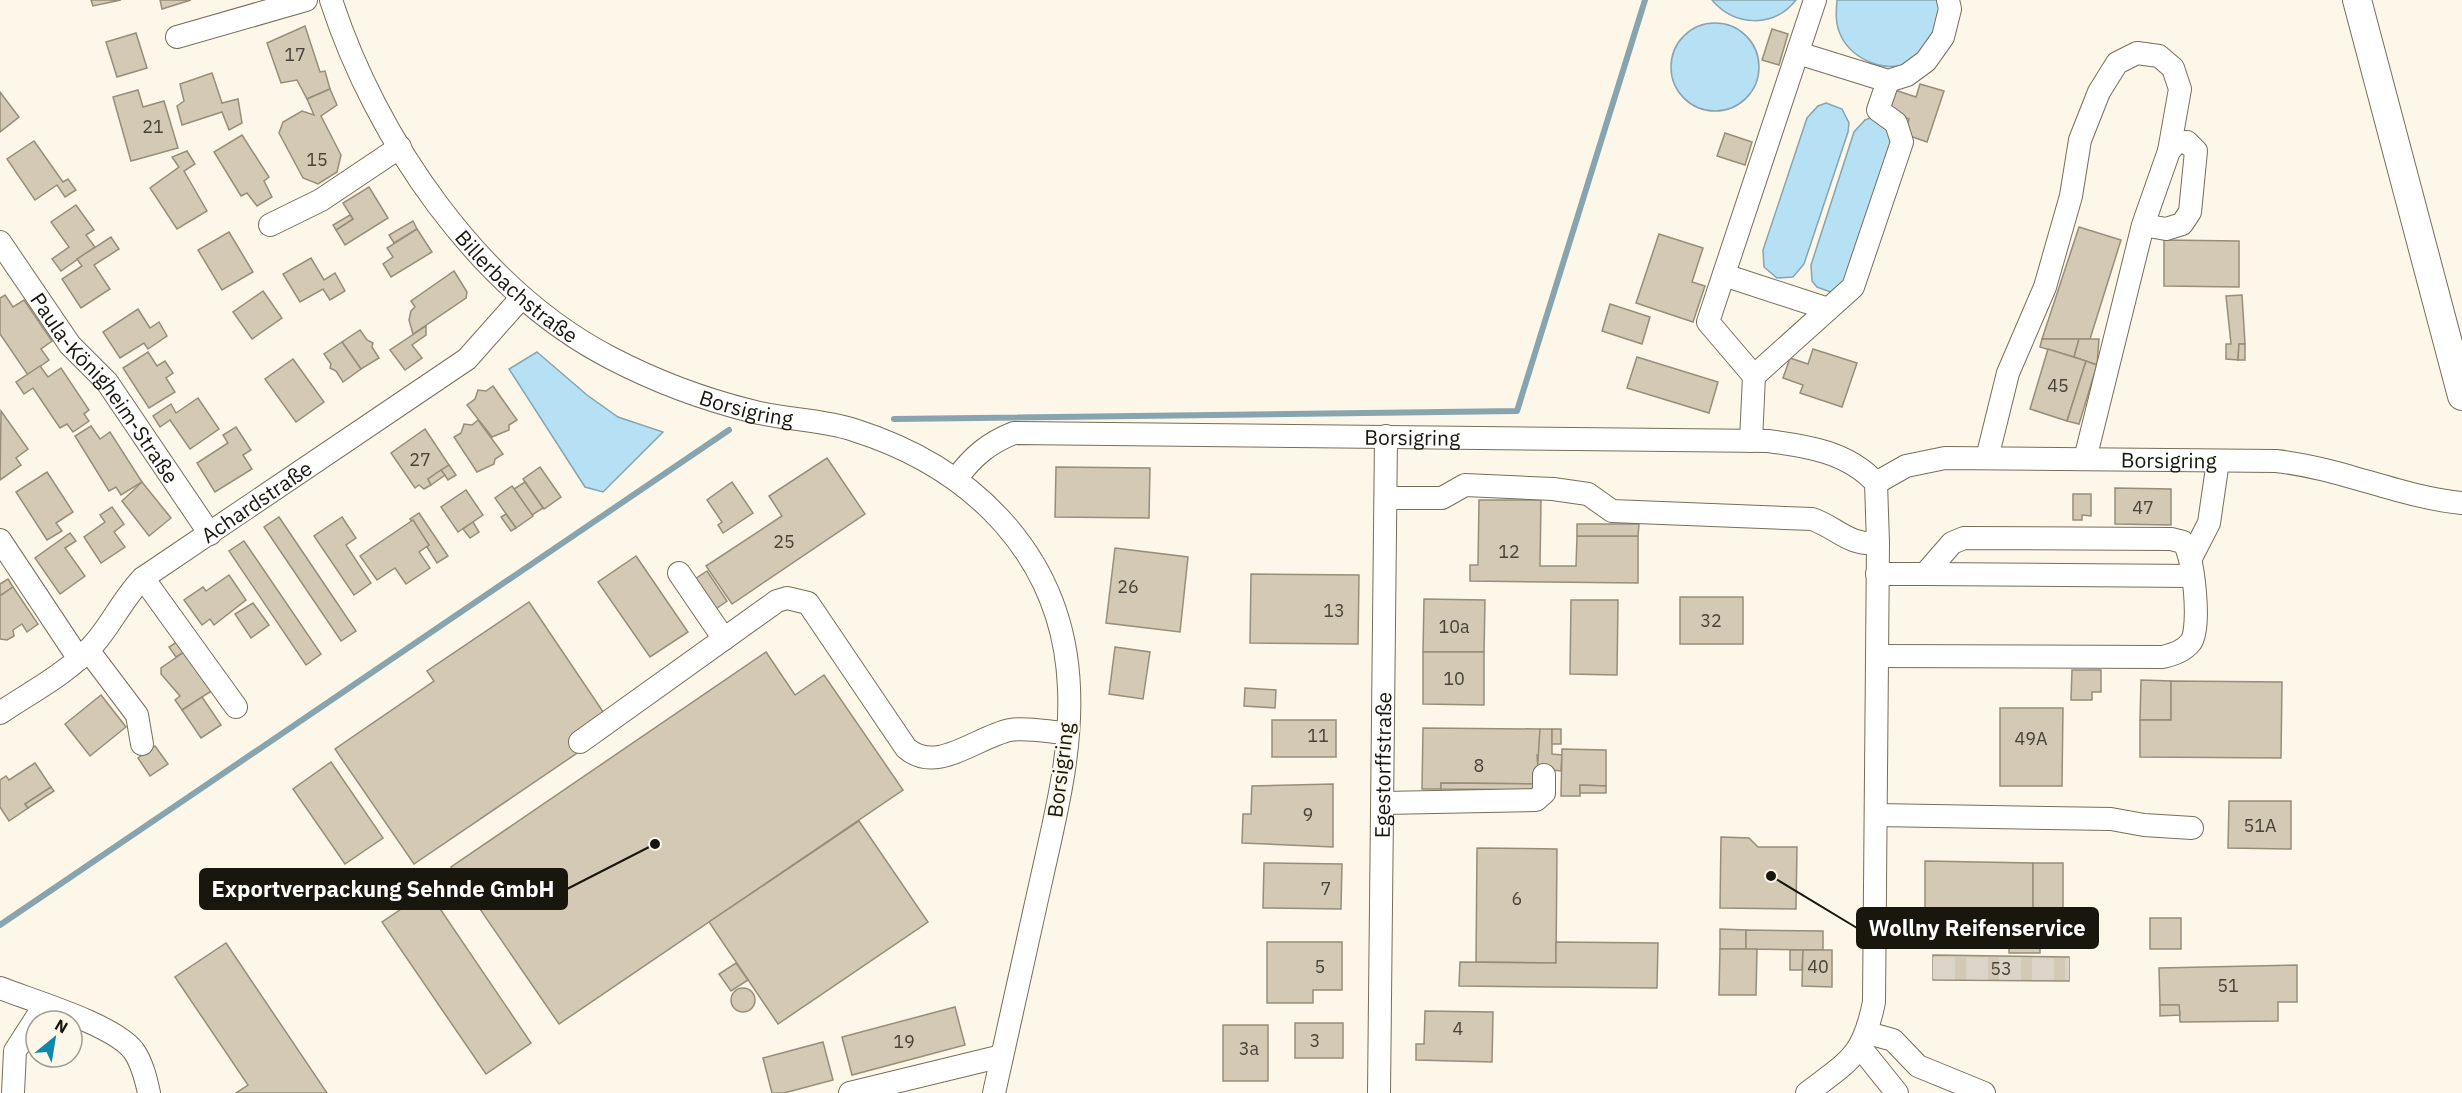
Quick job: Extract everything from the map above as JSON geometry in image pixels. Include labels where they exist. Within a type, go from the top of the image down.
[{"type":"main road","points":[[2357,0],[2462,396]]},
{"type":"street","points":[[177,37],[306,0]]},
{"type":"street","name":"Billerbachstraße","points":[[332,0],[346,46],[369,93],[400,147],[445,213],[522,297],[561,329],[600,352],[670,386]]},
{"type":"street","points":[[1751,441],[1754,376],[1708,322],[1815,0]]},
{"type":"street","points":[[1798,53],[1888,81],[1907,75],[1926,61],[1943,37],[1950,9],[1948,0]]},
{"type":"street","points":[[1987,458],[2008,373],[2045,287],[2071,196],[2080,140],[2099,92],[2117,63],[2137,53],[2159,56],[2173,68],[2180,89],[2169,151],[2143,225],[2085,459]]},
{"type":"street","points":[[1754,376],[1853,287],[1902,142],[1896,123],[1878,110],[1888,81]]},
{"type":"street","points":[[2143,225],[2166,228],[2182,224],[2190,212],[2196,151],[2187,142],[2176,142],[2169,151]]},
{"type":"street","points":[[270,225],[321,200],[400,147]]},
{"type":"street","name":"Paula-Königheim-Straße","points":[[0,242],[70,345],[107,382],[210,534]]},
{"type":"street","points":[[1724,275],[1828,309]]},
{"type":"street","name":"Achardstraße","points":[[0,713],[83,655],[107,627],[130,591],[144,578],[467,358],[522,297]]},
{"type":"street","name":"Borsigring","points":[[670,386],[752,411],[852,429],[900,447],[957,478],[993,511],[1023,546],[1047,586],[1061,638],[1069,688],[1064,778],[994,1093]]},
{"type":"street","name":"Borsigring","points":[[957,478],[973,456],[996,440],[1014,433],[1751,441],[1797,445],[1833,454],[1861,468],[1876,483],[1894,471],[1925,460],[1987,458],[2276,461],[2314,465],[2424,496],[2462,503]]},
{"type":"street","name":"Egestorffstraße","points":[[1379,1093],[1386,436]]},
{"type":"street","points":[[2192,566],[2209,523],[2218,461]]},
{"type":"street","points":[[1807,1093],[1847,1062],[1864,1040],[1874,1002],[1878,543],[1876,483]]},
{"type":"street","points":[[1386,498],[1442,498],[1465,485],[1553,489],[1588,494],[1612,511],[1812,519],[1827,524],[1846,538],[1862,545],[1878,543]]},
{"type":"street","points":[[1877,656],[2163,657],[2180,652],[2193,640],[2196,620],[2192,566],[2183,542],[2171,539],[1964,538],[1953,543],[1925,574]]},
{"type":"street","points":[[0,540],[83,655],[137,715],[142,744]]},
{"type":"street","points":[[1877,574],[2192,566]]},
{"type":"street","points":[[679,573],[724,639]]},
{"type":"street","points":[[144,578],[236,707]]},
{"type":"street","points":[[580,741],[777,601],[787,598],[808,603],[906,748],[925,759],[936,759],[997,733],[1014,730],[1066,733]]},
{"type":"street","points":[[1383,803],[1536,800],[1544,794],[1544,775]]},
{"type":"street","points":[[1875,815],[2111,819],[2144,825],[2192,828]]},
{"type":"street","points":[[0,988],[110,1032],[132,1050],[144,1073],[149,1093]]},
{"type":"street","points":[[13,1093],[15,1051],[44,1006]]},
{"type":"street","points":[[1864,1040],[1897,1093]]},
{"type":"street","points":[[1864,1040],[1893,1040],[1918,1066],[1984,1093]]},
{"type":"street","points":[[850,1093],[1002,1056]]},
{"type":"water","points":[[1712,0],[1796,0],[1777,16],[1754,21],[1732,15]]},
{"type":"water","points":[[1837,0],[1940,0],[1940,30],[1916,59],[1903,65],[1882,66],[1862,58],[1846,45],[1837,22]]},
{"type":"water","points":[[1715,23],[1732,26],[1746,36],[1756,50],[1759,67],[1756,84],[1746,98],[1732,108],[1715,111],[1698,108],[1684,98],[1674,84],[1671,67],[1674,50],[1684,36],[1698,26]]},
{"type":"water","points":[[1826,103],[1842,109],[1849,123],[1848,132],[1804,264],[1793,277],[1777,278],[1764,267],[1763,250],[1807,118],[1818,106]]},
{"type":"water","points":[[1873,117],[1894,129],[1852,278],[1833,293],[1817,287],[1812,281],[1811,265],[1854,132],[1865,120]]},
{"type":"water","points":[[537,352],[587,395],[618,417],[663,432],[603,492],[585,487],[509,369]]},
{"type":"building","points":[[91,0],[121,0],[93,6]]},
{"type":"building","points":[[160,0],[191,0],[162,9]]},
{"type":"building","points":[[305,26],[320,72],[325,71],[330,89],[307,99],[297,80],[281,83],[267,43]]},
{"type":"building","points":[[1772,29],[1788,34],[1779,65],[1762,60]]},
{"type":"building","points":[[136,33],[147,68],[117,77],[106,42]]},
{"type":"building","points":[[212,73],[222,103],[238,99],[242,123],[229,130],[222,112],[182,125],[177,106],[184,101],[180,84]]},
{"type":"building","points":[[1920,84],[1944,91],[1927,142],[1904,134],[1909,119],[1885,111],[1892,89],[1916,97]]},
{"type":"building","points":[[330,89],[337,105],[321,116],[341,155],[337,172],[318,184],[303,178],[279,133],[283,122],[302,111],[314,115],[307,99]]},
{"type":"building","points":[[138,90],[143,107],[164,101],[178,148],[131,161],[113,97]]},
{"type":"building","points":[[0,92],[19,117],[0,132]]},
{"type":"building","points":[[1725,133],[1752,142],[1745,165],[1717,156]]},
{"type":"building","points":[[242,135],[269,177],[264,181],[272,197],[257,206],[247,193],[241,196],[214,152]]},
{"type":"building","points":[[34,141],[63,182],[68,179],[76,190],[65,197],[57,185],[35,200],[7,159]]},
{"type":"building","points":[[187,151],[195,164],[184,171],[207,211],[177,229],[150,188],[179,167],[172,157]]},
{"type":"building","points":[[369,187],[388,218],[345,245],[336,230],[353,219],[343,203]]},
{"type":"building","points":[[76,205],[94,230],[86,235],[95,247],[61,271],[52,259],[69,247],[51,222]]},
{"type":"building","points":[[350,215],[353,219],[336,230],[333,225]]},
{"type":"building","points":[[413,221],[417,229],[394,243],[389,235]]},
{"type":"building","points":[[2079,227],[2121,240],[2090,339],[2042,339]]},
{"type":"building","points":[[417,229],[432,252],[391,277],[383,264],[393,257],[387,248]]},
{"type":"building","points":[[229,232],[253,272],[222,290],[198,250]]},
{"type":"building","points":[[1659,234],[1703,248],[1692,282],[1705,286],[1693,322],[1636,303]]},
{"type":"building","points":[[111,237],[119,249],[94,265],[110,289],[81,308],[62,279],[82,266],[77,259]]},
{"type":"building","points":[[2164,240],[2239,241],[2239,287],[2164,286]]},
{"type":"building","points":[[311,258],[324,280],[335,273],[345,291],[330,300],[323,289],[300,302],[283,274]]},
{"type":"building","points":[[454,271],[467,292],[466,298],[413,334],[409,320],[411,311],[415,307],[411,301]]},
{"type":"building","points":[[263,291],[282,318],[252,339],[233,312]]},
{"type":"building","points":[[5,295],[13,307],[24,300],[52,341],[41,349],[49,360],[28,375],[0,334],[0,298]]},
{"type":"building","points":[[2242,295],[2245,344],[2239,344],[2238,360],[2226,359],[2226,344],[2231,344],[2226,296]]},
{"type":"building","points":[[1610,304],[1650,317],[1642,344],[1602,331]]},
{"type":"building","points":[[138,309],[150,328],[159,322],[167,336],[148,349],[144,343],[120,358],[103,332]]},
{"type":"building","points":[[426,326],[426,335],[412,345],[422,358],[405,370],[390,350]]},
{"type":"building","points":[[360,330],[367,340],[373,343],[372,347],[379,358],[361,369],[342,342]]},
{"type":"building","points":[[2042,339],[2079,339],[2074,357],[2040,347]]},
{"type":"building","points":[[2079,339],[2099,339],[2097,365],[2074,357]]},
{"type":"building","points":[[342,342],[361,369],[343,382],[336,371],[330,368],[331,364],[324,354]]},
{"type":"building","points":[[2239,344],[2245,344],[2245,360],[2238,360]]},
{"type":"building","points":[[1813,349],[1857,363],[1842,407],[1800,393],[1803,385],[1783,378],[1790,358],[1808,364]]},
{"type":"building","points":[[2048,349],[2086,361],[2067,421],[2030,409]]},
{"type":"building","points":[[148,352],[157,366],[165,361],[173,373],[166,378],[175,392],[149,408],[123,368]]},
{"type":"building","points":[[1637,357],[1718,382],[1709,413],[1627,388]]},
{"type":"building","points":[[293,359],[324,402],[296,422],[265,379]]},
{"type":"building","points":[[2086,361],[2097,365],[2079,424],[2067,421]]},
{"type":"building","points":[[40,366],[48,377],[61,368],[89,410],[84,414],[89,421],[73,432],[67,424],[60,428],[33,388],[24,394],[16,382]]},
{"type":"building","points":[[493,386],[517,420],[509,425],[509,430],[492,437],[467,405],[475,399],[478,390],[486,391]]},
{"type":"building","points":[[198,398],[219,429],[190,449],[170,420],[160,427],[153,416],[171,404],[176,413]]},
{"type":"building","points":[[1,411],[28,449],[16,458],[21,465],[0,480]]},
{"type":"building","points":[[478,420],[503,454],[495,459],[494,464],[477,472],[454,437],[461,433],[464,424],[472,425]]},
{"type":"building","points":[[91,426],[100,439],[110,432],[142,482],[121,495],[116,487],[109,491],[75,436]]},
{"type":"building","points":[[236,427],[251,450],[243,455],[252,469],[215,492],[197,463],[228,443],[223,435]]},
{"type":"building","points":[[425,429],[449,465],[428,479],[431,485],[424,489],[419,485],[415,488],[391,453]]},
{"type":"building","points":[[827,458],[865,514],[732,604],[706,566],[782,516],[769,496]]},
{"type":"building","points":[[449,465],[456,475],[448,480],[441,470]]},
{"type":"building","points":[[540,467],[561,497],[544,509],[523,479]]},
{"type":"building","points":[[1056,467],[1150,468],[1149,518],[1055,517]]},
{"type":"building","points":[[441,470],[445,475],[431,485],[428,479]]},
{"type":"building","points":[[47,472],[73,512],[56,523],[62,531],[47,540],[16,492]]},
{"type":"building","points":[[142,482],[171,518],[149,536],[122,501]]},
{"type":"building","points":[[525,482],[543,508],[532,515],[514,489]]},
{"type":"building","points":[[732,482],[753,513],[723,533],[718,525],[722,522],[707,500]]},
{"type":"building","points":[[512,486],[533,516],[516,528],[495,498]]},
{"type":"building","points":[[2115,488],[2171,489],[2171,525],[2115,524]]},
{"type":"building","points":[[466,490],[483,515],[458,532],[441,507]]},
{"type":"building","points":[[2073,494],[2091,494],[2091,516],[2082,515],[2082,520],[2073,520]]},
{"type":"building","points":[[1479,500],[1541,500],[1540,566],[1576,566],[1577,536],[1638,536],[1638,583],[1470,581],[1470,565],[1478,565]]},
{"type":"building","points":[[112,507],[124,524],[114,532],[125,547],[101,563],[84,537],[105,522],[100,515]]},
{"type":"building","points":[[419,513],[448,556],[437,563],[427,547],[429,545],[410,519]]},
{"type":"building","points":[[506,514],[516,528],[511,531],[501,517]]},
{"type":"building","points":[[279,517],[356,631],[341,641],[264,527]]},
{"type":"building","points":[[342,517],[356,538],[346,545],[371,583],[354,595],[314,536]]},
{"type":"building","points":[[413,520],[429,545],[419,552],[430,568],[406,584],[395,568],[377,580],[360,556]]},
{"type":"building","points":[[473,522],[479,532],[470,538],[463,529]]},
{"type":"building","points":[[1577,524],[1639,524],[1638,536],[1577,536]]},
{"type":"building","points":[[70,533],[76,541],[65,548],[85,576],[60,594],[35,558]]},
{"type":"building","points":[[244,541],[321,654],[306,665],[229,551]]},
{"type":"building","points":[[1115,548],[1188,557],[1180,632],[1106,623]]},
{"type":"building","points":[[636,556],[688,632],[650,657],[598,582]]},
{"type":"building","points":[[707,571],[727,601],[713,611],[692,581]]},
{"type":"building","points":[[1251,574],[1359,575],[1358,644],[1250,643]]},
{"type":"building","points":[[229,575],[246,600],[214,625],[210,619],[202,625],[184,600],[203,587],[206,591]]},
{"type":"building","points":[[8,579],[13,587],[0,596],[0,584]]},
{"type":"building","points":[[13,587],[38,624],[27,632],[22,624],[13,630],[14,636],[7,640],[0,639],[0,596]]},
{"type":"building","points":[[1680,597],[1743,597],[1743,644],[1680,644]]},
{"type":"building","points":[[1424,599],[1485,600],[1484,652],[1423,652]]},
{"type":"building","points":[[1571,600],[1618,600],[1617,675],[1570,674]]},
{"type":"building","points":[[529,602],[614,728],[414,864],[335,749],[434,681],[427,671]]},
{"type":"building","points":[[253,603],[269,625],[251,638],[235,614]]},
{"type":"building","points":[[180,640],[187,650],[176,657],[169,647]]},
{"type":"building","points":[[1115,647],[1150,652],[1143,699],[1109,694]]},
{"type":"building","points":[[187,650],[213,690],[182,710],[175,700],[180,696],[161,674],[161,668]]},
{"type":"building","points":[[766,652],[795,695],[824,675],[903,790],[559,1024],[451,867]]},
{"type":"building","points":[[1423,652],[1484,652],[1484,705],[1423,704]]},
{"type":"building","points":[[2072,670],[2101,670],[2101,692],[2092,692],[2092,700],[2071,700]]},
{"type":"building","points":[[2141,680],[2171,681],[2171,720],[2140,720]]},
{"type":"building","points":[[2171,681],[2282,682],[2281,758],[2140,757],[2140,720],[2171,720]]},
{"type":"building","points":[[1245,688],[1276,690],[1275,708],[1244,706]]},
{"type":"building","points":[[101,695],[126,727],[90,756],[65,724]]},
{"type":"building","points":[[202,697],[221,725],[201,738],[182,710]]},
{"type":"building","points":[[2000,708],[2063,708],[2062,786],[2000,786]]},
{"type":"building","points":[[1272,720],[1336,720],[1336,757],[1272,757]]},
{"type":"building","points":[[1423,728],[1540,729],[1539,755],[1537,755],[1539,784],[1441,783],[1441,789],[1422,789]]},
{"type":"building","points":[[1540,729],[1552,729],[1552,754],[1562,755],[1561,771],[1552,770],[1537,776]]},
{"type":"building","points":[[1552,729],[1561,729],[1561,744],[1552,744]]},
{"type":"building","points":[[155,746],[168,764],[150,776],[138,758]]},
{"type":"building","points":[[1562,749],[1606,750],[1606,786],[1580,785],[1580,796],[1561,796]]},
{"type":"building","points":[[331,762],[383,838],[345,864],[293,789]]},
{"type":"building","points":[[35,763],[51,787],[25,804],[28,808],[9,821],[0,807],[0,780],[6,776],[9,780]]},
{"type":"building","points":[[1441,783],[1539,784],[1539,790],[1441,789]]},
{"type":"building","points":[[1333,784],[1333,847],[1242,843],[1243,814],[1251,814],[1252,786]]},
{"type":"building","points":[[1580,785],[1606,786],[1606,793],[1580,793]]},
{"type":"building","points":[[51,787],[54,791],[28,808],[25,804]]},
{"type":"building","points":[[2229,801],[2291,801],[2291,849],[2228,848]]},
{"type":"building","points":[[859,821],[928,922],[778,1024],[709,922]]},
{"type":"building","points":[[1721,837],[1749,838],[1758,847],[1797,847],[1796,909],[1720,908]]},
{"type":"building","points":[[1477,848],[1557,849],[1556,963],[1476,962]]},
{"type":"building","points":[[1925,861],[2033,863],[2033,909],[1925,908]]},
{"type":"building","points":[[1264,863],[1342,864],[1341,909],[1263,908]]},
{"type":"building","points":[[2033,863],[2063,863],[2063,909],[2033,909]]},
{"type":"building","points":[[428,891],[531,1043],[486,1074],[382,922]]},
{"type":"building","points":[[2150,918],[2181,918],[2181,949],[2150,949]]},
{"type":"building","points":[[1720,929],[1746,930],[1746,949],[1720,949]]},
{"type":"building","points":[[1746,930],[1823,931],[1823,950],[1746,949]]},
{"type":"building","points":[[2009,936],[2040,937],[2040,953],[2009,953]]},
{"type":"building","points":[[1267,942],[1342,942],[1342,990],[1313,990],[1313,1003],[1267,1003]]},
{"type":"building","points":[[1556,942],[1658,943],[1657,988],[1459,986],[1460,962],[1556,963]]},
{"type":"building","points":[[226,943],[327,1093],[236,1093],[248,1085],[175,977]]},
{"type":"building","points":[[1720,949],[1757,949],[1756,995],[1719,995]]},
{"type":"building","points":[[1790,950],[1803,950],[1802,970],[1790,970]]},
{"type":"building","points":[[1803,950],[1832,950],[1832,987],[1802,986]]},
{"type":"building","points":[[1933,955],[2069,957],[2069,981],[1933,980]]},
{"type":"building","points":[[736,963],[748,980],[731,991],[719,974]]},
{"type":"building","points":[[2297,965],[2297,1002],[2278,1002],[2278,1021],[2180,1022],[2179,1005],[2160,1005],[2159,968]]},
{"type":"building","points":[[743,988],[751,992],[755,1000],[751,1008],[743,1012],[735,1008],[731,1000],[735,992]]},
{"type":"building","points":[[2160,1005],[2179,1005],[2180,1015],[2160,1016]]},
{"type":"building","points":[[955,1007],[965,1045],[852,1075],[842,1037]]},
{"type":"building","points":[[1425,1011],[1493,1012],[1492,1062],[1416,1060],[1416,1044],[1424,1044]]},
{"type":"building","points":[[1295,1023],[1343,1023],[1343,1058],[1295,1058]]},
{"type":"building","points":[[1223,1025],[1268,1025],[1268,1081],[1223,1081]]},
{"type":"building","points":[[823,1042],[833,1080],[784,1093],[772,1093],[763,1058]]},
{"type":"waterway","points":[[894,419],[1517,411],[1645,0]]},
{"type":"waterway","points":[[0,925],[729,430]]},
{"type":"tunnel","points":[[1933,968],[2069,969]]},
{"type":"place","name":"Exportverpackung Sehnde GmbH","points":[[655,844]]},
{"type":"place","name":"Wollny Reifenservice","points":[[1771,876]]}]
